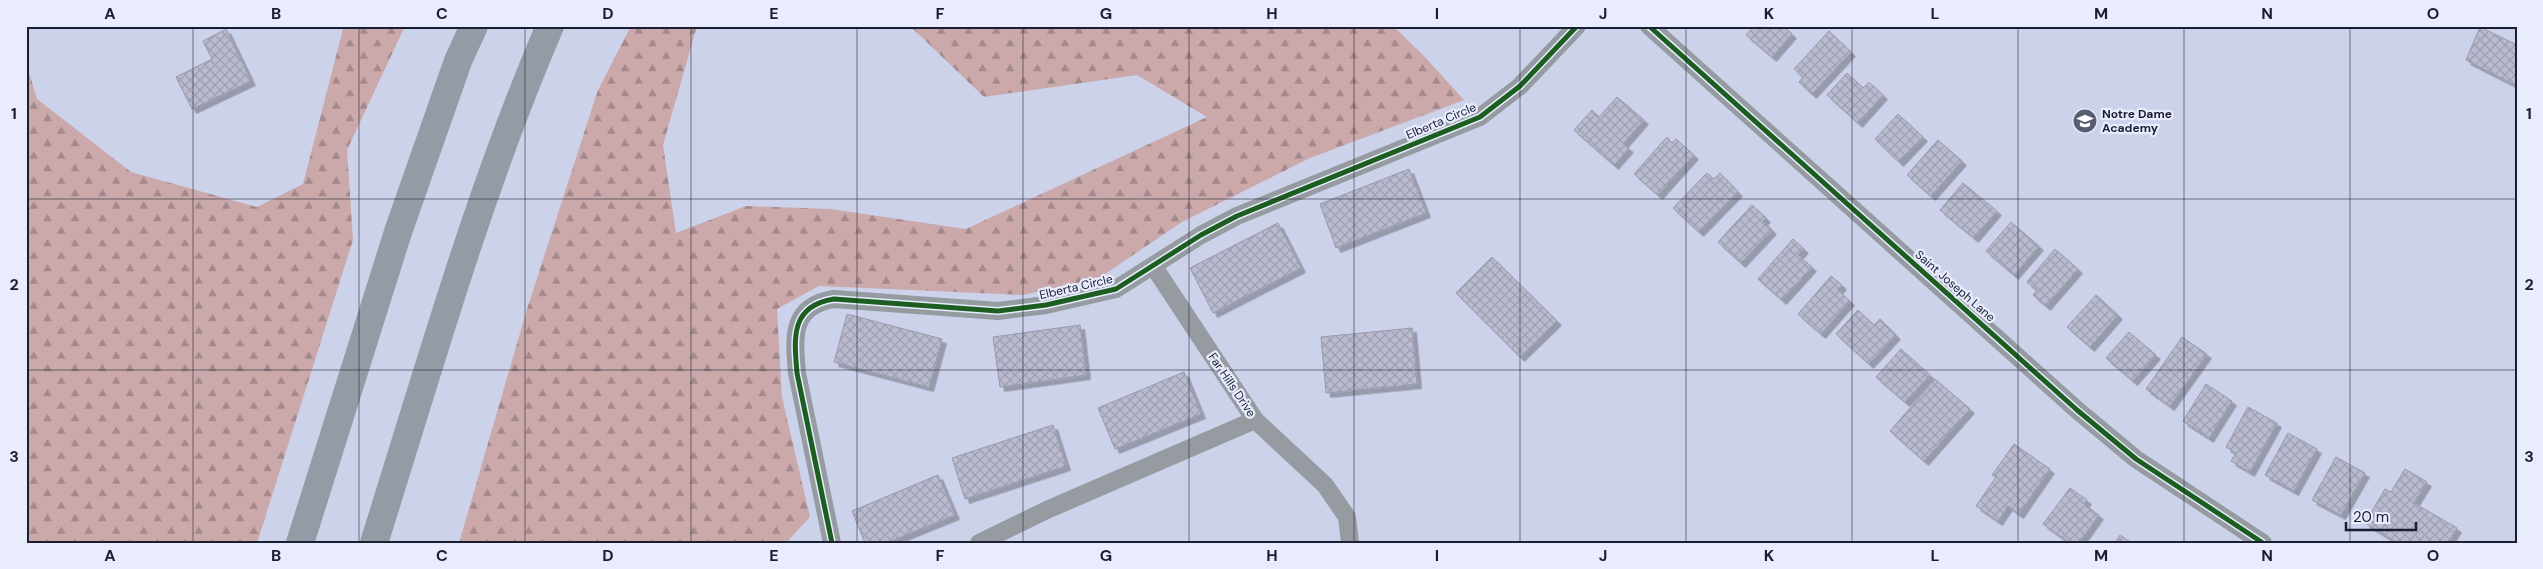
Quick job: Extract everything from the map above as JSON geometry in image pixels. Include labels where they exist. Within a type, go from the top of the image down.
[{"type":"highway","points":[[300,543],[398,232],[458,61],[474,26]]},
{"type":"highway","points":[[374,543],[470,236],[516,104],[550,26]]},
{"type":"street","name":"Elberta Circle","points":[[832,543],[797,373],[794,346],[796,328],[801,315],[820,301],[834,299],[998,310],[1046,305],[1116,289],[1154,267],[1201,234],[1238,216],[1480,117],[1520,86],[1577,26]]},
{"type":"street","name":"Saint Joseph Lane","points":[[1649,26],[2077,410],[2136,459],[2263,543]]},
{"type":"street","name":"Far Hills Drive","points":[[1154,267],[1255,420],[1325,485],[1347,517],[1350,543]]},
{"type":"street","points":[[979,543],[1049,509],[1255,420]]},
{"type":"green space","points":[[337,26],[405,26],[347,150],[353,240],[257,543],[26,543],[26,62],[37,99],[131,172],[257,207],[303,184],[343,29]]},
{"type":"green space","points":[[631,26],[697,26],[663,145],[676,233],[746,206],[830,209],[966,229],[1207,117],[1137,75],[984,97],[910,26],[1393,26],[1424,56],[1464,100],[1310,158],[1182,222],[1099,278],[1023,295],[819,286],[777,309],[782,397],[810,517],[786,543],[459,543],[527,309],[598,90]]},
{"type":"building","points":[[1754,26],[1783,26],[1792,34],[1772,57],[1746,35]]},
{"type":"building","points":[[2480,27],[2517,45],[2517,86],[2466,60]]},
{"type":"building","points":[[226,29],[251,81],[192,109],[176,77],[212,59],[203,41]]},
{"type":"building","points":[[1829,31],[1851,52],[1812,94],[1799,82],[1803,77],[1794,69]]},
{"type":"building","points":[[1847,73],[1863,88],[1869,82],[1883,95],[1858,123],[1827,95]]},
{"type":"building","points":[[1617,97],[1644,120],[1623,144],[1629,148],[1614,165],[1574,130],[1592,110],[1599,117]]},
{"type":"building","points":[[1898,114],[1923,137],[1899,162],[1875,139]]},
{"type":"building","points":[[1667,137],[1672,143],[1676,139],[1694,155],[1658,195],[1634,174]]},
{"type":"building","points":[[1938,140],[1962,161],[1931,196],[1907,175]]},
{"type":"building","points":[[1409,169],[1426,213],[1336,248],[1320,204]]},
{"type":"building","points":[[1707,173],[1714,179],[1720,173],[1738,192],[1699,232],[1673,208]]},
{"type":"building","points":[[1963,183],[1997,211],[1974,238],[1940,210]]},
{"type":"building","points":[[1752,205],[1766,218],[1763,221],[1772,230],[1741,263],[1718,242]]},
{"type":"building","points":[[2011,222],[2039,246],[2014,275],[1986,251]]},
{"type":"building","points":[[1278,223],[1301,268],[1213,313],[1190,268]]},
{"type":"building","points":[[1793,239],[1804,249],[1798,255],[1812,267],[1782,300],[1758,279]]},
{"type":"building","points":[[2055,249],[2078,269],[2046,306],[2033,295],[2037,290],[2027,282]]},
{"type":"building","points":[[1492,257],[1557,321],[1520,357],[1456,293]]},
{"type":"building","points":[[1831,276],[1842,285],[1838,290],[1850,301],[1821,334],[1798,314]]},
{"type":"building","points":[[2096,295],[2118,315],[2090,347],[2067,327]]},
{"type":"building","points":[[1858,310],[1874,325],[1880,319],[1896,335],[1869,364],[1836,334]]},
{"type":"building","points":[[847,314],[942,339],[929,387],[834,362]]},
{"type":"building","points":[[1080,325],[1086,375],[1000,387],[993,337]]},
{"type":"building","points":[[1412,328],[1417,384],[1326,393],[1321,337]]},
{"type":"building","points":[[2129,332],[2156,355],[2133,381],[2106,358]]},
{"type":"building","points":[[2182,337],[2207,354],[2170,406],[2146,389]]},
{"type":"building","points":[[1901,349],[1930,375],[1905,402],[1876,377]]},
{"type":"building","points":[[1184,372],[1201,414],[1115,449],[1098,408]]},
{"type":"building","points":[[1935,379],[1970,409],[1924,461],[1890,431]]},
{"type":"building","points":[[2206,384],[2232,401],[2209,438],[2183,421]]},
{"type":"building","points":[[2248,407],[2277,423],[2250,472],[2231,461],[2236,453],[2226,447]]},
{"type":"building","points":[[1053,425],[1066,466],[965,499],[952,458]]},
{"type":"building","points":[[2288,433],[2317,449],[2294,491],[2265,475]]},
{"type":"building","points":[[2014,444],[2050,469],[2019,514],[2008,506],[1998,521],[1976,506],[1996,477],[1992,475]]},
{"type":"building","points":[[2336,457],[2365,473],[2341,515],[2312,500]]},
{"type":"building","points":[[2405,469],[2427,482],[2414,503],[2457,528],[2448,543],[2398,543],[2365,523],[2385,489],[2391,492]]},
{"type":"building","points":[[938,475],[955,515],[886,543],[865,543],[852,511]]},
{"type":"building","points":[[2070,488],[2087,500],[2084,504],[2099,515],[2079,543],[2070,543],[2043,524]]},
{"type":"building","points":[[2120,535],[2132,543],[2115,543]]},
{"type":"cycle path","points":[[832,543],[797,373],[796,336],[802,316],[809,309],[834,299],[998,311],[1046,305],[1116,289],[1201,235],[1237,216],[1480,117],[1520,86],[1577,26]]},
{"type":"cycle path","points":[[1649,26],[2077,410],[2136,459],[2263,543]]},
{"type":"place","name":"Notre Dame Academy","points":[[2085,121]]}]
